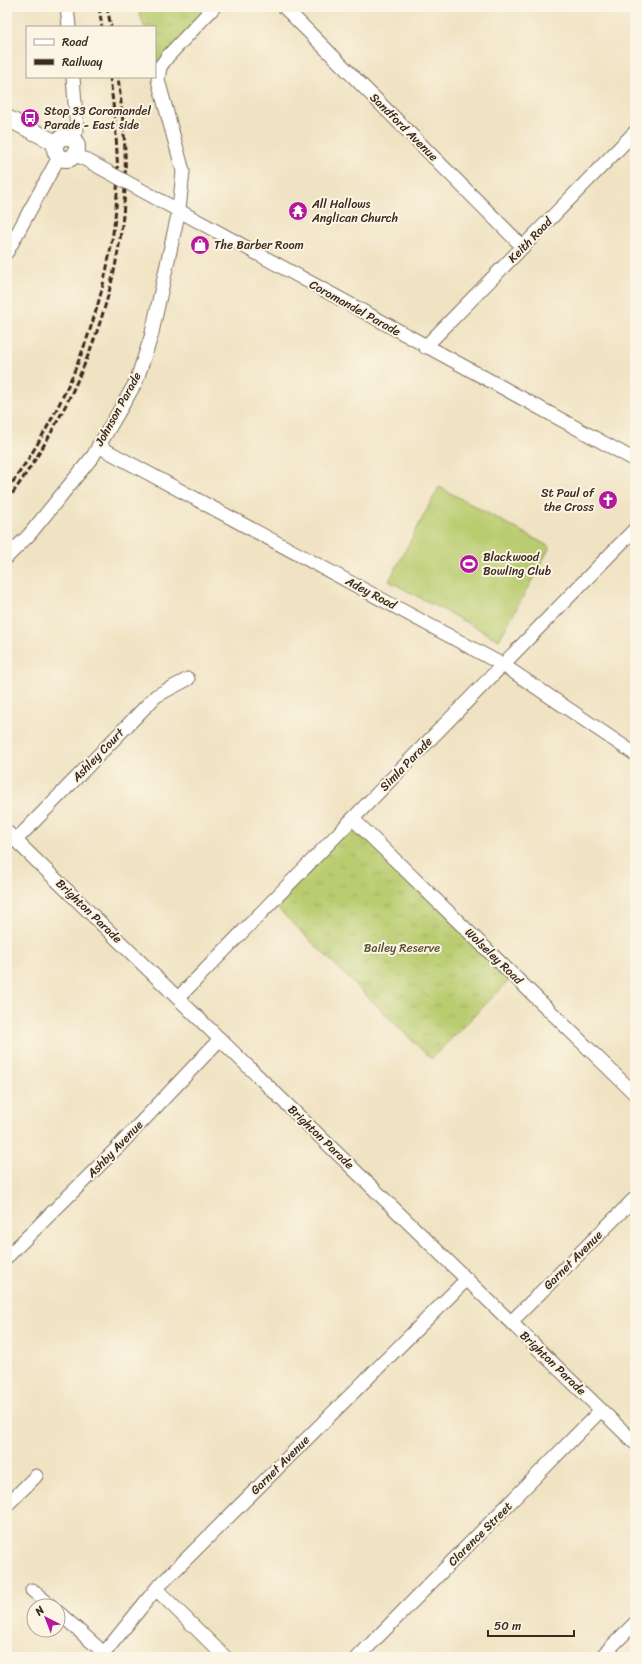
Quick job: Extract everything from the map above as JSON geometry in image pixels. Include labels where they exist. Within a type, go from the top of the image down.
[{"type":"street","points":[[67,7],[69,26]]},
{"type":"street","name":"Johnson Parade","points":[[7,557],[29,535],[92,456],[136,382],[151,337],[179,210],[183,171],[158,80],[160,67],[168,56],[214,7]]},
{"type":"street","name":"Sandford Avenue","points":[[284,7],[523,247]]},
{"type":"street","points":[[72,138],[77,130],[73,78]]},
{"type":"street","points":[[7,118],[57,150],[68,159],[75,154],[77,145],[72,138],[63,137],[57,150],[7,252]]},
{"type":"street","name":"Keith Road","points":[[425,347],[635,132]]},
{"type":"street","name":"Coromandel Parade","points":[[75,154],[425,347],[635,460]]},
{"type":"street","name":"Adey Road","points":[[98,446],[503,665],[635,754]]},
{"type":"street","name":"Simla Parade","points":[[178,998],[635,529]]},
{"type":"street","name":"Ashley Court","points":[[11,836],[156,696],[188,679]]},
{"type":"street","name":"Wolseley Road","points":[[353,818],[635,1094]]},
{"type":"street","name":"Brighton Parade","points":[[11,836],[635,1443]]},
{"type":"street","name":"Ashby Avenue","points":[[7,1257],[117,1148],[220,1039]]},
{"type":"street","name":"Garnet Avenue","points":[[511,1322],[635,1198]]},
{"type":"street","name":"Garnet Avenue","points":[[102,1655],[156,1589],[466,1279]]},
{"type":"street","name":"Clarence Street","points":[[358,1657],[602,1410]]},
{"type":"street","points":[[7,1505],[36,1476]]},
{"type":"street","points":[[156,1589],[225,1657]]},
{"type":"street","points":[[32,1590],[42,1598]]},
{"type":"street","points":[[66,1620],[102,1655]]},
{"type":"street","points":[[601,1657],[635,1623]]},
{"type":"green space","points":[[138,7],[214,7],[160,67],[156,57],[156,26],[144,26]]},
{"type":"green space","name":"Blackwood Bowling Club","points":[[439,487],[550,547],[499,640],[389,581]]},
{"type":"green space","name":"Bailey Reserve","points":[[353,819],[514,976],[431,1059],[271,902]]},
{"type":"railway","points":[[99,7],[102,26]]},
{"type":"railway","points":[[107,7],[111,26]]},
{"type":"railway","points":[[7,490],[29,458],[65,391],[81,356],[104,282],[111,245],[117,191],[114,109],[110,78]]},
{"type":"railway","points":[[7,501],[57,422],[78,380],[95,336],[109,291],[119,246],[124,199],[125,143],[118,78]]},
{"type":"place","name":"Stop 33 Coromandel Parade - East side","points":[[30,118]]},
{"type":"place","name":"All Hallows Anglican Church","points":[[298,211]]},
{"type":"place","name":"The Barber Room","points":[[200,245]]},
{"type":"place","name":"St Paul of the Cross","points":[[608,500]]},
{"type":"place","name":"Blackwood Bowling Club","points":[[469,564]]}]
